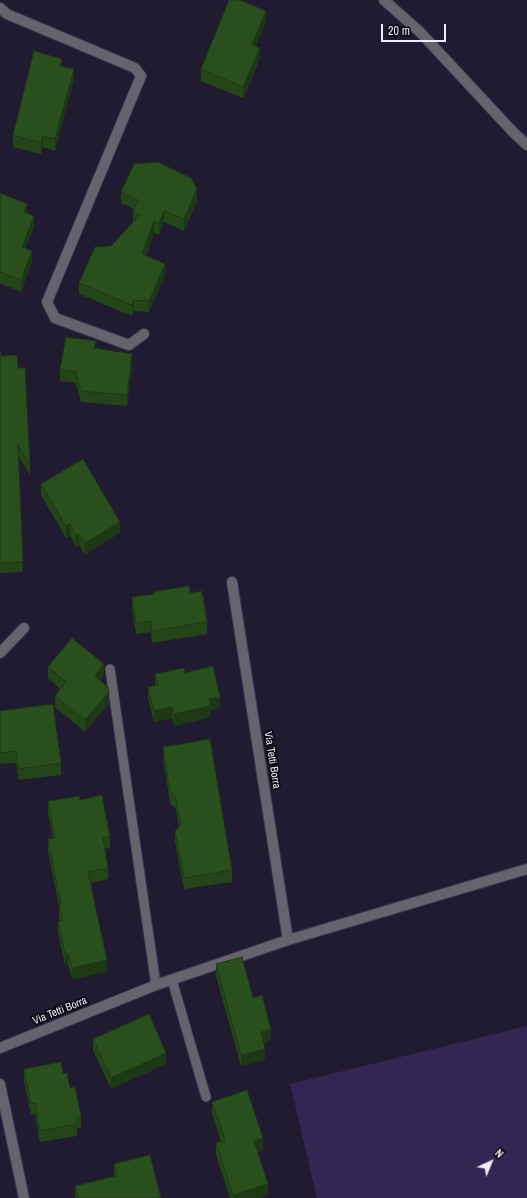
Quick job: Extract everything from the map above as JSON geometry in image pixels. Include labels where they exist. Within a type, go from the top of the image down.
[{"type":"street","points":[[384,0],[420,32],[513,132],[527,145]]},
{"type":"street","points":[[0,8],[7,14],[135,68],[141,76],[47,302],[55,318],[129,345],[144,334]]},
{"type":"street","name":"Via Tetti Borra","points":[[232,582],[288,940]]},
{"type":"street","points":[[0,653],[24,628]]},
{"type":"street","name":"Via Tetti Borra","points":[[0,1048],[156,985],[288,940],[527,869]]},
{"type":"street","points":[[0,1084],[24,1198]]},
{"type":"lane","points":[[110,669],[156,985]]},
{"type":"lane","points":[[172,980],[206,1097]]},
{"type":"shaded area","points":[[527,1026],[527,1198],[317,1198],[290,1084]]},
{"type":"building","points":[[229,0],[240,0],[266,11],[252,45],[260,48],[243,87],[201,69]]},
{"type":"building","points":[[34,51],[62,59],[60,66],[74,69],[55,139],[43,136],[41,143],[13,135]]},
{"type":"building","points":[[158,162],[191,178],[197,189],[184,219],[164,211],[159,223],[154,221],[142,254],[165,264],[149,301],[134,300],[132,305],[79,283],[95,247],[111,246],[140,215],[133,212],[138,200],[121,192],[134,164]]},
{"type":"building","points":[[0,193],[27,204],[24,212],[34,216],[22,247],[32,251],[21,280],[0,272]]},
{"type":"building","points":[[66,337],[96,341],[94,348],[132,354],[127,395],[81,391],[76,372],[60,369]]},
{"type":"building","points":[[0,352],[1,356],[17,355],[18,368],[25,368],[30,465],[18,445],[23,562],[0,563]]},
{"type":"building","points":[[83,459],[120,522],[85,543],[79,534],[76,535],[70,524],[66,526],[41,484]]},
{"type":"building","points":[[189,586],[190,593],[202,591],[207,622],[152,631],[151,621],[136,623],[132,597],[154,594],[153,592]]},
{"type":"building","points":[[72,638],[104,664],[95,676],[108,687],[109,692],[85,720],[55,696],[66,682],[48,667]]},
{"type":"building","points":[[213,666],[220,697],[209,699],[210,706],[174,714],[172,707],[154,711],[148,687],[158,685],[155,674],[184,668],[185,673]]},
{"type":"building","points":[[53,704],[61,763],[19,769],[16,751],[0,753],[0,711]]},
{"type":"building","points":[[210,739],[232,870],[184,878],[175,831],[181,825],[176,798],[170,792],[163,747]]},
{"type":"building","points":[[102,795],[110,837],[103,838],[108,868],[88,872],[107,960],[72,968],[68,953],[65,954],[58,921],[62,921],[59,906],[61,905],[48,839],[55,838],[48,801],[79,796],[80,800]]},
{"type":"building","points":[[242,957],[253,998],[262,995],[271,1029],[261,1032],[265,1049],[241,1055],[216,964]]},
{"type":"building","points":[[149,1014],[166,1053],[111,1078],[93,1039]]},
{"type":"building","points":[[61,1062],[63,1074],[67,1073],[70,1088],[75,1087],[81,1117],[76,1118],[77,1124],[40,1131],[35,1103],[31,1104],[24,1069]]},
{"type":"building","points":[[247,1090],[263,1138],[254,1141],[268,1184],[233,1195],[216,1143],[225,1140],[212,1102]]},
{"type":"building","points":[[150,1155],[161,1198],[78,1198],[75,1186],[117,1176],[114,1164]]}]
